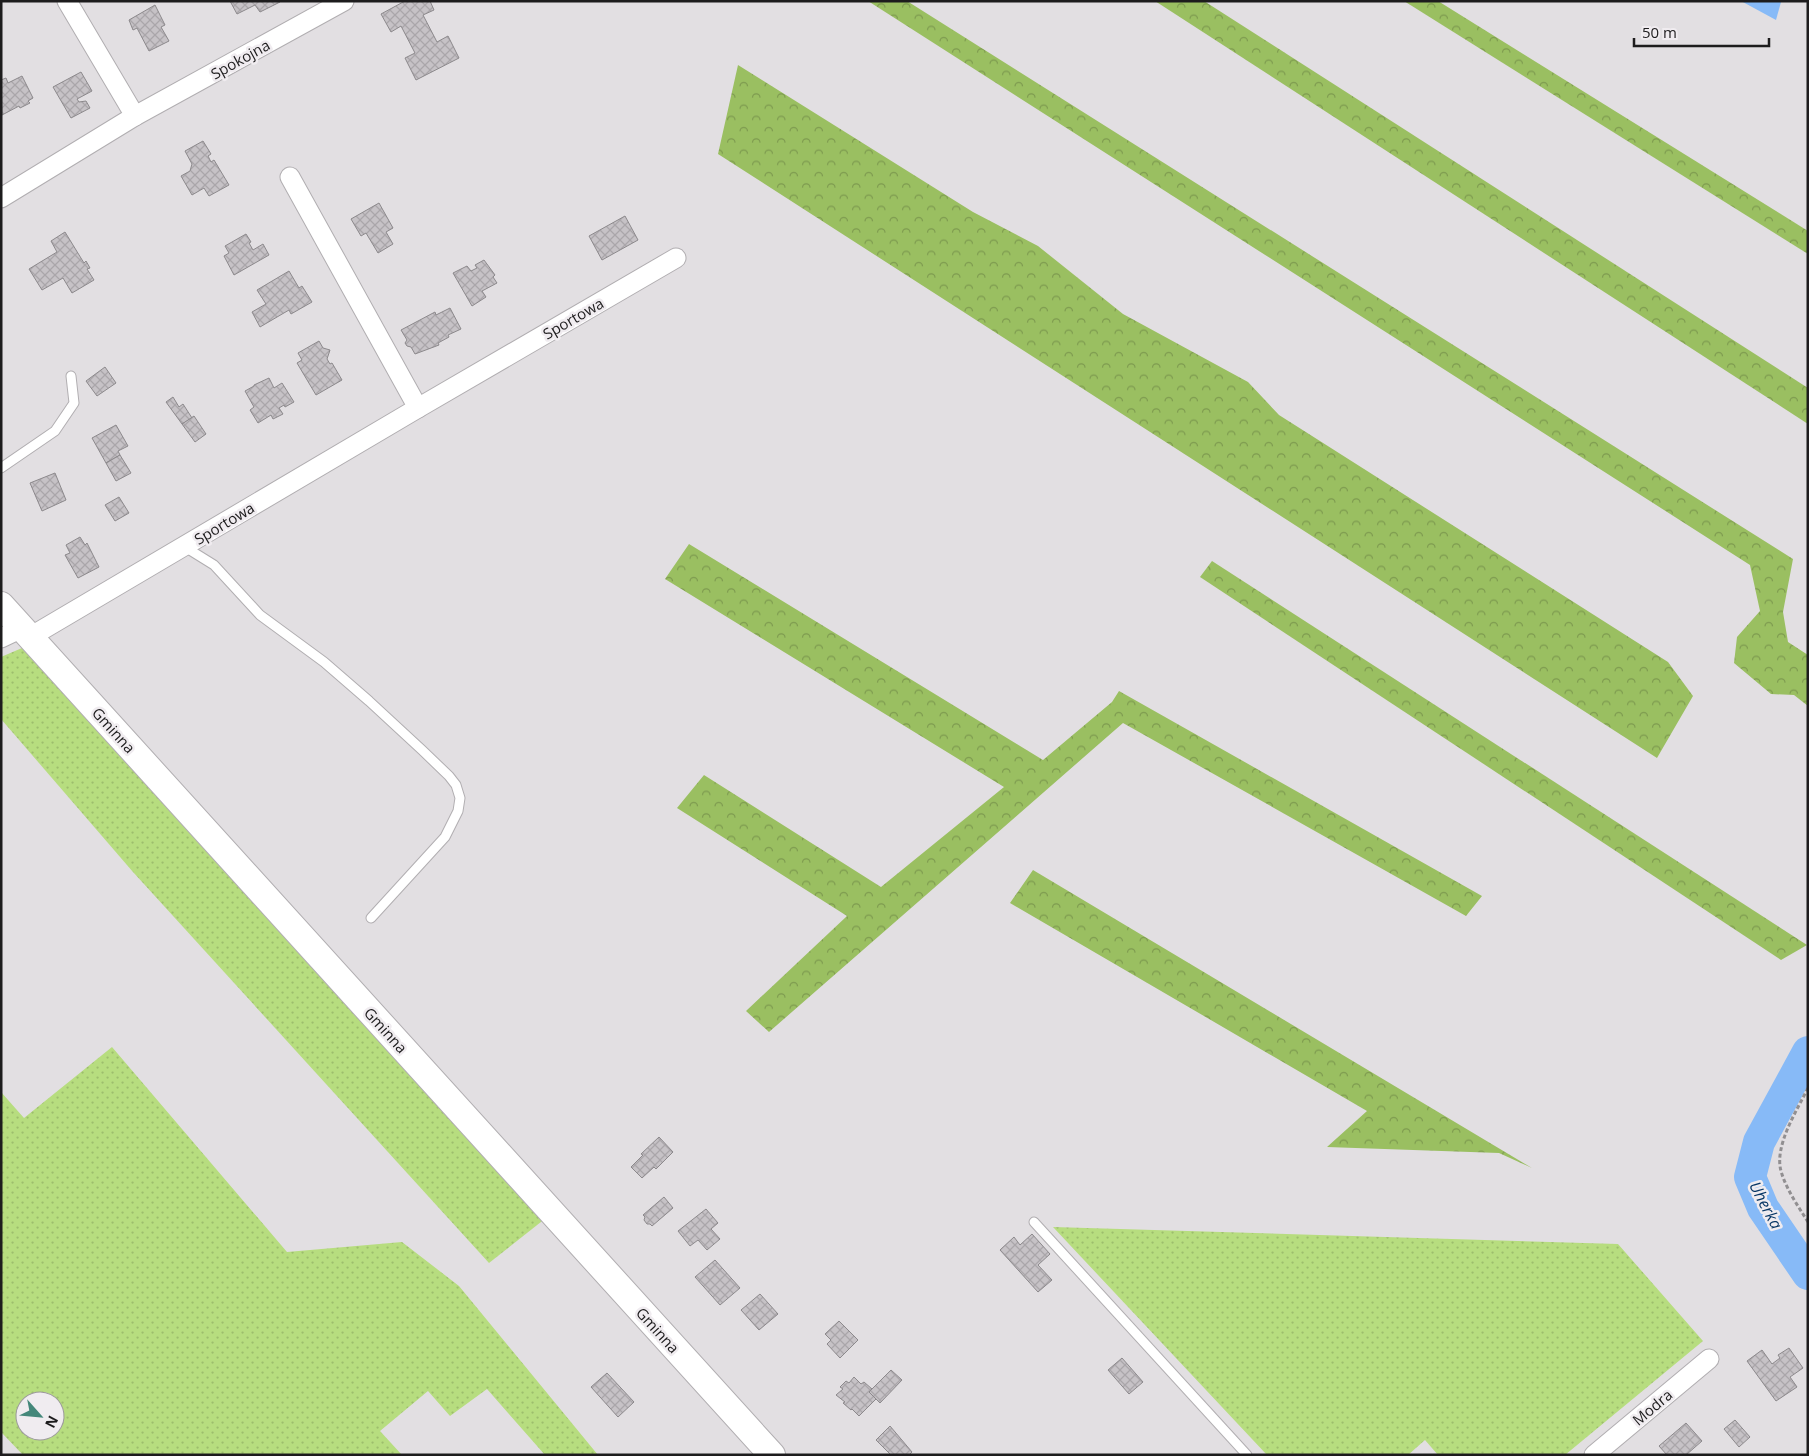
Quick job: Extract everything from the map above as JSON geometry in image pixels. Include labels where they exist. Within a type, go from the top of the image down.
[{"type":"main road","name":"Gminna","points":[[1,605],[18,634],[772,1455]]},
{"type":"street","points":[[67,1],[135,116]]},
{"type":"street","name":"Spokojna","points":[[1,198],[135,116],[344,1]]},
{"type":"street","points":[[290,177],[418,408]]},
{"type":"street","name":"Sportowa","points":[[18,634],[185,547],[418,408],[676,258]]},
{"type":"street","name":"Modra","points":[[1594,1455],[1709,1359]]},
{"type":"lane","points":[[1,468],[55,431],[74,403],[71,376]]},
{"type":"lane","points":[[185,547],[214,565],[260,615],[324,662],[369,701],[449,776],[456,785],[460,798],[458,811],[445,838],[371,918]]},
{"type":"lane","points":[[1034,1222],[1247,1455]]},
{"type":"path","points":[[1808,1088],[1782,1143],[1780,1170],[1808,1222]]},
{"type":"green space","points":[[868,1],[907,1],[1793,559],[1783,612],[1788,642],[1808,655],[1808,706],[1794,695],[1771,694],[1734,663],[1737,637],[1760,611],[1750,565]]},
{"type":"green space","points":[[1155,1],[1204,1],[1808,388],[1808,424]]},
{"type":"green space","points":[[1404,1],[1438,1],[1808,231],[1808,254]]},
{"type":"green space","points":[[738,65],[973,212],[1038,246],[1123,314],[1248,382],[1279,415],[1668,662],[1693,696],[1657,758],[718,154]]},
{"type":"green space","points":[[689,544],[1043,760],[1112,702],[1119,691],[1482,896],[1466,916],[1123,723],[769,1032],[746,1011],[847,916],[677,808],[704,775],[881,887],[1004,787],[665,579]]},
{"type":"green space","points":[[1212,561],[1807,945],[1781,960],[1200,577]]},
{"type":"green space","points":[[22,648],[546,1218],[489,1263],[133,872],[1,719],[1,657]]},
{"type":"green space","points":[[1033,870],[1532,1168],[1499,1153],[1327,1147],[1367,1111],[1010,903]]},
{"type":"green space","points":[[112,1047],[287,1252],[402,1242],[459,1286],[598,1455],[545,1455],[487,1389],[450,1416],[428,1391],[380,1431],[402,1455],[23,1455],[1,1432],[1,1092],[24,1118]]},
{"type":"green space","points":[[1053,1227],[1618,1244],[1703,1341],[1565,1455],[1438,1455],[1425,1440],[1408,1455],[1267,1455]]},
{"type":"water","points":[[1741,1],[1780,1],[1781,2],[1776,20]]},
{"type":"building","points":[[230,1],[280,2],[260,12],[255,5],[237,14]]},
{"type":"building","points":[[405,1],[430,1],[434,10],[423,15],[437,42],[448,36],[459,58],[416,80],[405,58],[415,53],[401,26],[391,32],[381,14]]},
{"type":"building","points":[[155,5],[165,25],[161,27],[169,41],[149,51],[137,28],[133,30],[129,20]]},
{"type":"building","points":[[81,72],[92,91],[77,99],[79,102],[86,101],[90,108],[71,118],[53,87]]},
{"type":"building","points":[[22,76],[33,98],[28,101],[30,103],[20,108],[19,106],[2,115],[1,80],[6,78],[8,83]]},
{"type":"building","points":[[203,141],[211,154],[208,156],[211,162],[214,160],[229,185],[209,196],[204,188],[192,195],[181,176],[190,171],[192,164],[185,151]]},
{"type":"building","points":[[379,203],[393,228],[386,232],[393,244],[378,253],[366,233],[361,236],[351,219]]},
{"type":"building","points":[[625,216],[638,240],[602,260],[589,236]]},
{"type":"building","points":[[65,232],[84,263],[86,261],[90,268],[87,269],[94,280],[72,293],[63,278],[42,290],[29,269],[57,252],[51,241]]},
{"type":"building","points":[[246,234],[253,250],[263,244],[269,255],[234,275],[224,256],[229,253],[225,246]]},
{"type":"building","points":[[484,260],[495,275],[493,277],[497,283],[482,291],[486,297],[472,306],[453,273],[467,266],[471,271],[477,268],[475,265]]},
{"type":"building","points":[[289,271],[299,288],[302,286],[312,302],[291,314],[289,310],[260,327],[252,312],[266,304],[257,290]]},
{"type":"building","points":[[450,308],[461,329],[448,335],[449,337],[438,343],[439,345],[415,354],[411,347],[405,343],[407,340],[401,330],[435,312],[436,315]]},
{"type":"building","points":[[319,341],[323,348],[330,350],[327,359],[330,364],[332,363],[342,380],[316,395],[297,363],[302,360],[298,353]]},
{"type":"building","points":[[105,367],[116,383],[97,396],[86,381]]},
{"type":"building","points":[[269,378],[274,388],[282,383],[294,402],[279,408],[283,414],[273,419],[271,415],[258,423],[250,410],[254,407],[245,391]]},
{"type":"building","points":[[173,397],[179,407],[183,404],[192,418],[182,424],[166,402]]},
{"type":"building","points":[[194,416],[206,434],[195,442],[182,424]]},
{"type":"building","points":[[116,425],[128,446],[118,451],[120,455],[106,463],[92,438]]},
{"type":"building","points":[[120,455],[131,473],[116,481],[106,463]]},
{"type":"building","points":[[55,473],[66,500],[42,511],[30,483]]},
{"type":"building","points":[[119,497],[129,513],[115,521],[105,505]]},
{"type":"building","points":[[80,537],[85,545],[87,543],[99,567],[78,578],[65,555],[70,553],[66,545]]},
{"type":"building","points":[[659,1137],[673,1152],[656,1169],[654,1167],[642,1178],[631,1167],[643,1155],[641,1154]]},
{"type":"building","points":[[664,1197],[673,1208],[652,1226],[647,1224],[643,1215]]},
{"type":"building","points":[[706,1209],[718,1223],[711,1229],[720,1239],[707,1250],[698,1240],[690,1246],[678,1231]]},
{"type":"building","points":[[1032,1234],[1050,1254],[1038,1265],[1052,1280],[1038,1292],[1000,1250],[1014,1237],[1020,1245]]},
{"type":"building","points":[[715,1260],[740,1288],[720,1305],[695,1277]]},
{"type":"building","points":[[760,1294],[778,1314],[759,1330],[741,1310]]},
{"type":"building","points":[[839,1321],[858,1340],[840,1358],[827,1344],[831,1340],[825,1334]]},
{"type":"building","points":[[1789,1348],[1803,1368],[1790,1377],[1797,1387],[1776,1401],[1747,1361],[1762,1350],[1772,1364],[1780,1358],[1778,1355]]},
{"type":"building","points":[[1122,1358],[1143,1382],[1129,1394],[1108,1370]]},
{"type":"building","points":[[891,1370],[902,1380],[880,1403],[869,1392]]},
{"type":"building","points":[[607,1373],[634,1402],[618,1417],[591,1387]]},
{"type":"building","points":[[854,1377],[861,1384],[864,1382],[872,1389],[869,1392],[876,1399],[859,1416],[836,1395],[843,1389],[840,1387],[846,1381],[849,1383]]},
{"type":"building","points":[[1735,1420],[1750,1437],[1739,1447],[1724,1429]]},
{"type":"building","points":[[1686,1423],[1702,1441],[1686,1455],[1667,1455],[1659,1446]]},
{"type":"building","points":[[890,1426],[912,1452],[909,1455],[891,1455],[876,1440]]},
{"type":"waterway","name":"Uherka","points":[[1808,1052],[1759,1142],[1750,1177],[1763,1208],[1808,1274]]}]
